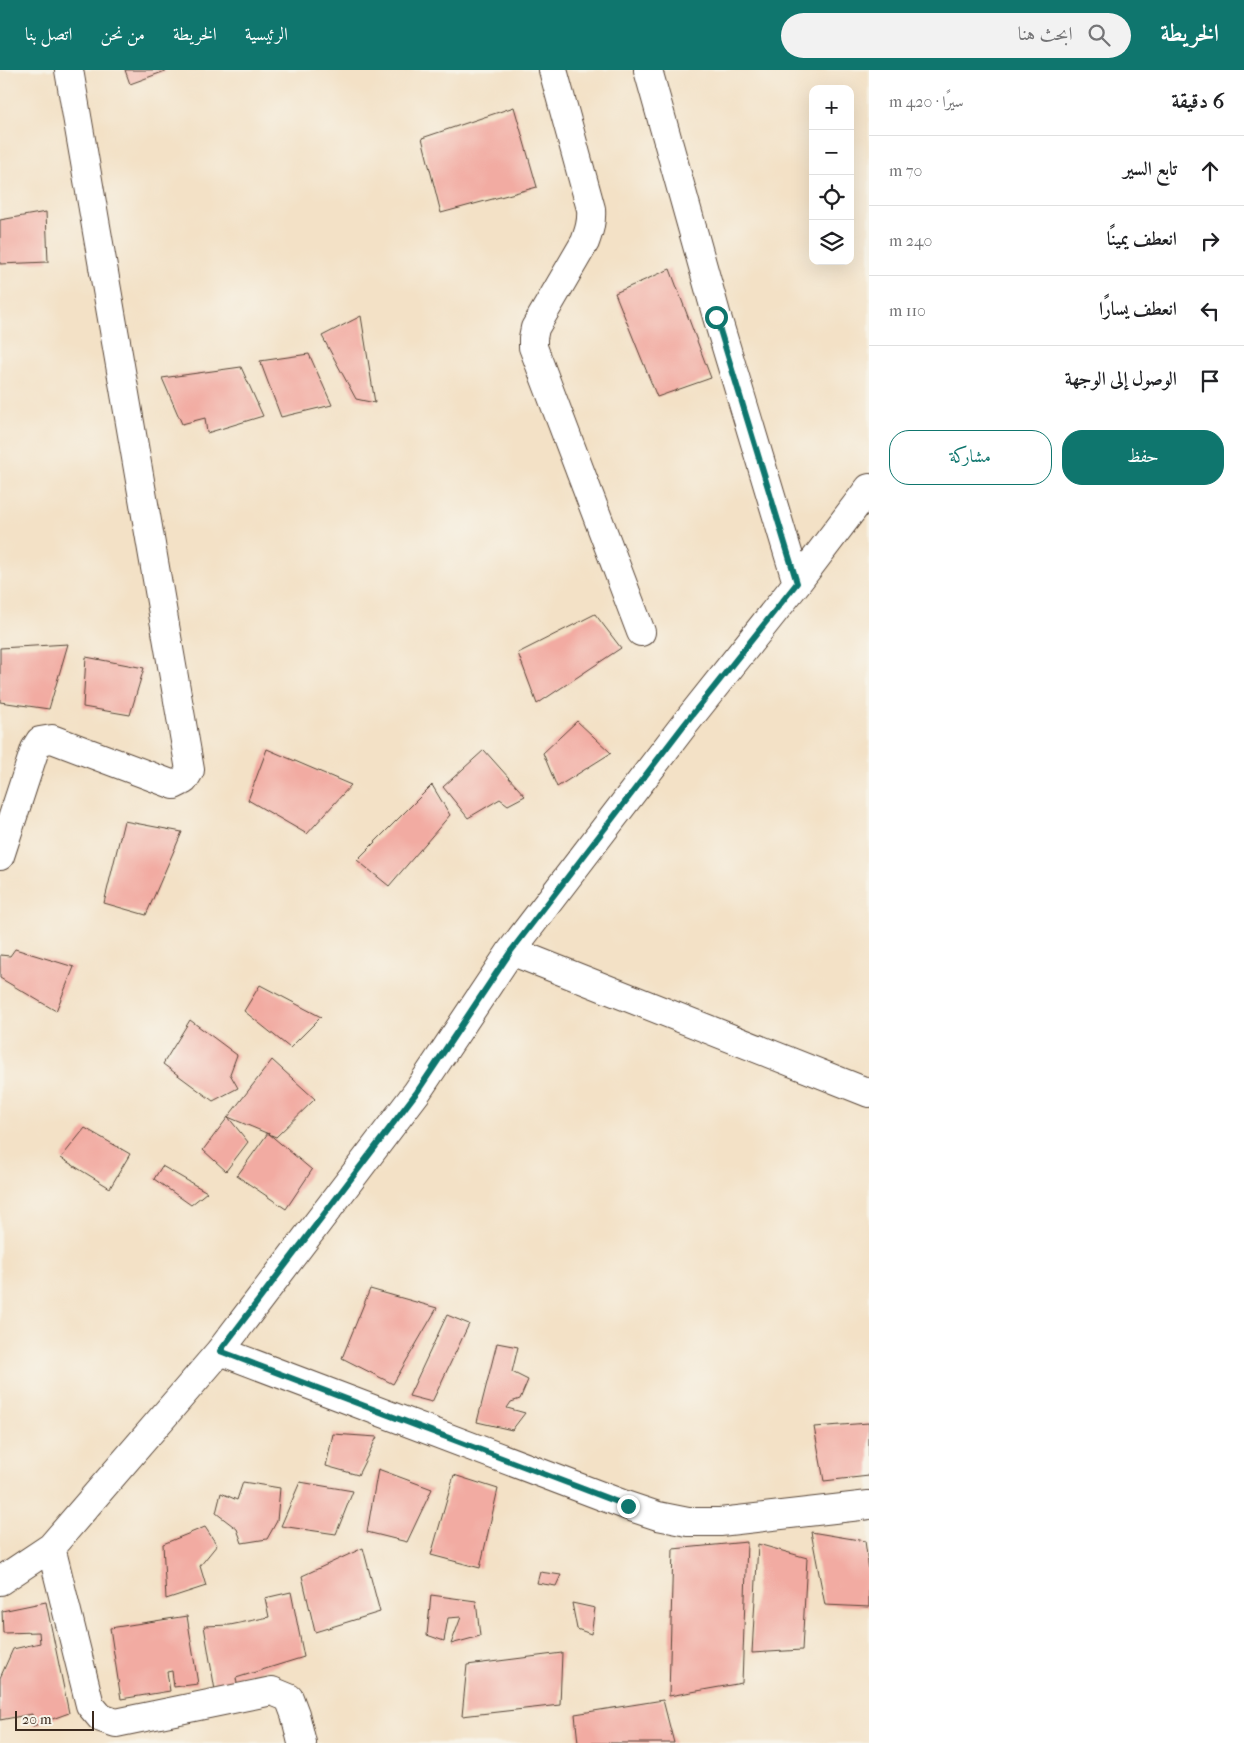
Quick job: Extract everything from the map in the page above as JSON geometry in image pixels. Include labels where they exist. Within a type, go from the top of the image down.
[{"type":"street","points":[[0,856],[34,749],[40,741],[52,739],[174,785],[184,780],[190,770],[69,70]]},
{"type":"street","points":[[553,70],[591,209],[591,218],[585,242],[535,328],[533,347],[641,632]]},
{"type":"street","points":[[648,70],[716,317],[797,583]]},
{"type":"street","points":[[0,1581],[51,1547],[220,1351],[417,1092],[511,951],[869,488]]},
{"type":"street","points":[[511,951],[869,1094]]},
{"type":"street","points":[[220,1351],[658,1516],[688,1522],[720,1522],[869,1505]]},
{"type":"street","points":[[51,1547],[90,1704],[101,1718],[116,1723],[272,1691],[289,1698],[302,1743]]},
{"type":"building","points":[[125,70],[168,70],[130,84]]},
{"type":"building","points":[[514,107],[537,187],[441,213],[422,138]]},
{"type":"building","points":[[46,212],[48,262],[0,264],[0,220]]},
{"type":"building","points":[[670,269],[711,378],[657,397],[615,293]]},
{"type":"building","points":[[361,316],[375,403],[356,399],[322,336]]},
{"type":"building","points":[[309,354],[332,405],[281,417],[260,361]]},
{"type":"building","points":[[241,367],[263,416],[207,433],[205,418],[182,424],[162,378]]},
{"type":"building","points":[[595,614],[621,648],[537,704],[518,653]]},
{"type":"building","points":[[68,644],[49,709],[0,702],[0,648]]},
{"type":"building","points":[[86,657],[144,668],[130,715],[83,707]]},
{"type":"building","points":[[577,721],[611,753],[557,787],[543,753]]},
{"type":"building","points":[[267,749],[351,785],[307,834],[248,800]]},
{"type":"building","points":[[484,750],[525,796],[508,805],[500,799],[468,818],[443,787]]},
{"type":"building","points":[[432,785],[450,815],[389,886],[357,860]]},
{"type":"building","points":[[124,821],[182,832],[146,915],[104,903]]},
{"type":"building","points":[[15,949],[74,967],[56,1011],[0,978],[0,955],[10,956]]},
{"type":"building","points":[[260,985],[321,1017],[290,1048],[244,1011]]},
{"type":"building","points":[[190,1020],[237,1055],[230,1074],[238,1088],[213,1101],[163,1064]]},
{"type":"building","points":[[272,1060],[315,1099],[276,1137],[228,1117]]},
{"type":"building","points":[[228,1117],[248,1142],[226,1171],[203,1150]]},
{"type":"building","points":[[85,1128],[130,1154],[110,1188],[61,1158]]},
{"type":"building","points":[[268,1133],[312,1170],[286,1209],[237,1176]]},
{"type":"building","points":[[162,1166],[207,1192],[191,1205],[154,1179]]},
{"type":"building","points":[[370,1289],[437,1308],[393,1384],[342,1358]]},
{"type":"building","points":[[447,1315],[469,1324],[432,1402],[409,1396]]},
{"type":"building","points":[[497,1343],[518,1347],[512,1372],[528,1380],[520,1399],[511,1402],[507,1408],[525,1413],[512,1430],[477,1422]]},
{"type":"building","points":[[869,1423],[869,1476],[824,1481],[814,1427]]},
{"type":"building","points":[[333,1434],[377,1437],[358,1475],[326,1466]]},
{"type":"building","points":[[378,1469],[432,1489],[407,1542],[367,1532]]},
{"type":"building","points":[[454,1475],[498,1489],[480,1568],[431,1555]]},
{"type":"building","points":[[243,1482],[280,1488],[277,1521],[267,1539],[242,1543],[237,1529],[216,1513],[221,1493],[237,1500]]},
{"type":"building","points":[[300,1482],[353,1491],[336,1534],[281,1526]]},
{"type":"building","points":[[205,1527],[217,1545],[200,1566],[206,1586],[166,1599],[163,1544]]},
{"type":"building","points":[[811,1532],[865,1541],[869,1570],[869,1607],[825,1605]]},
{"type":"building","points":[[747,1542],[742,1683],[669,1696],[673,1549]]},
{"type":"building","points":[[758,1544],[807,1558],[802,1650],[752,1653]]},
{"type":"building","points":[[363,1548],[380,1612],[315,1632],[302,1576]]},
{"type":"building","points":[[540,1572],[561,1575],[556,1586],[537,1583]]},
{"type":"building","points":[[291,1592],[304,1657],[236,1678],[238,1689],[216,1696],[204,1626],[230,1625],[269,1617],[265,1598]]},
{"type":"building","points":[[431,1595],[476,1601],[480,1636],[451,1644],[461,1617],[448,1618],[444,1641],[427,1635]]},
{"type":"building","points":[[46,1602],[69,1713],[33,1726],[32,1714],[0,1720],[0,1678],[13,1649],[40,1643],[39,1632],[3,1633],[2,1611]]},
{"type":"building","points":[[572,1603],[595,1608],[591,1634],[577,1629]]},
{"type":"building","points":[[187,1616],[198,1684],[174,1687],[172,1671],[167,1672],[170,1691],[121,1699],[110,1628]]},
{"type":"building","points":[[562,1653],[560,1705],[462,1716],[467,1665]]},
{"type":"building","points":[[663,1700],[674,1743],[578,1743],[575,1714]]},
{"type":"route","points":[[628,1506],[220,1351],[417,1092],[511,951],[684,725],[797,583],[716,317]]}]
